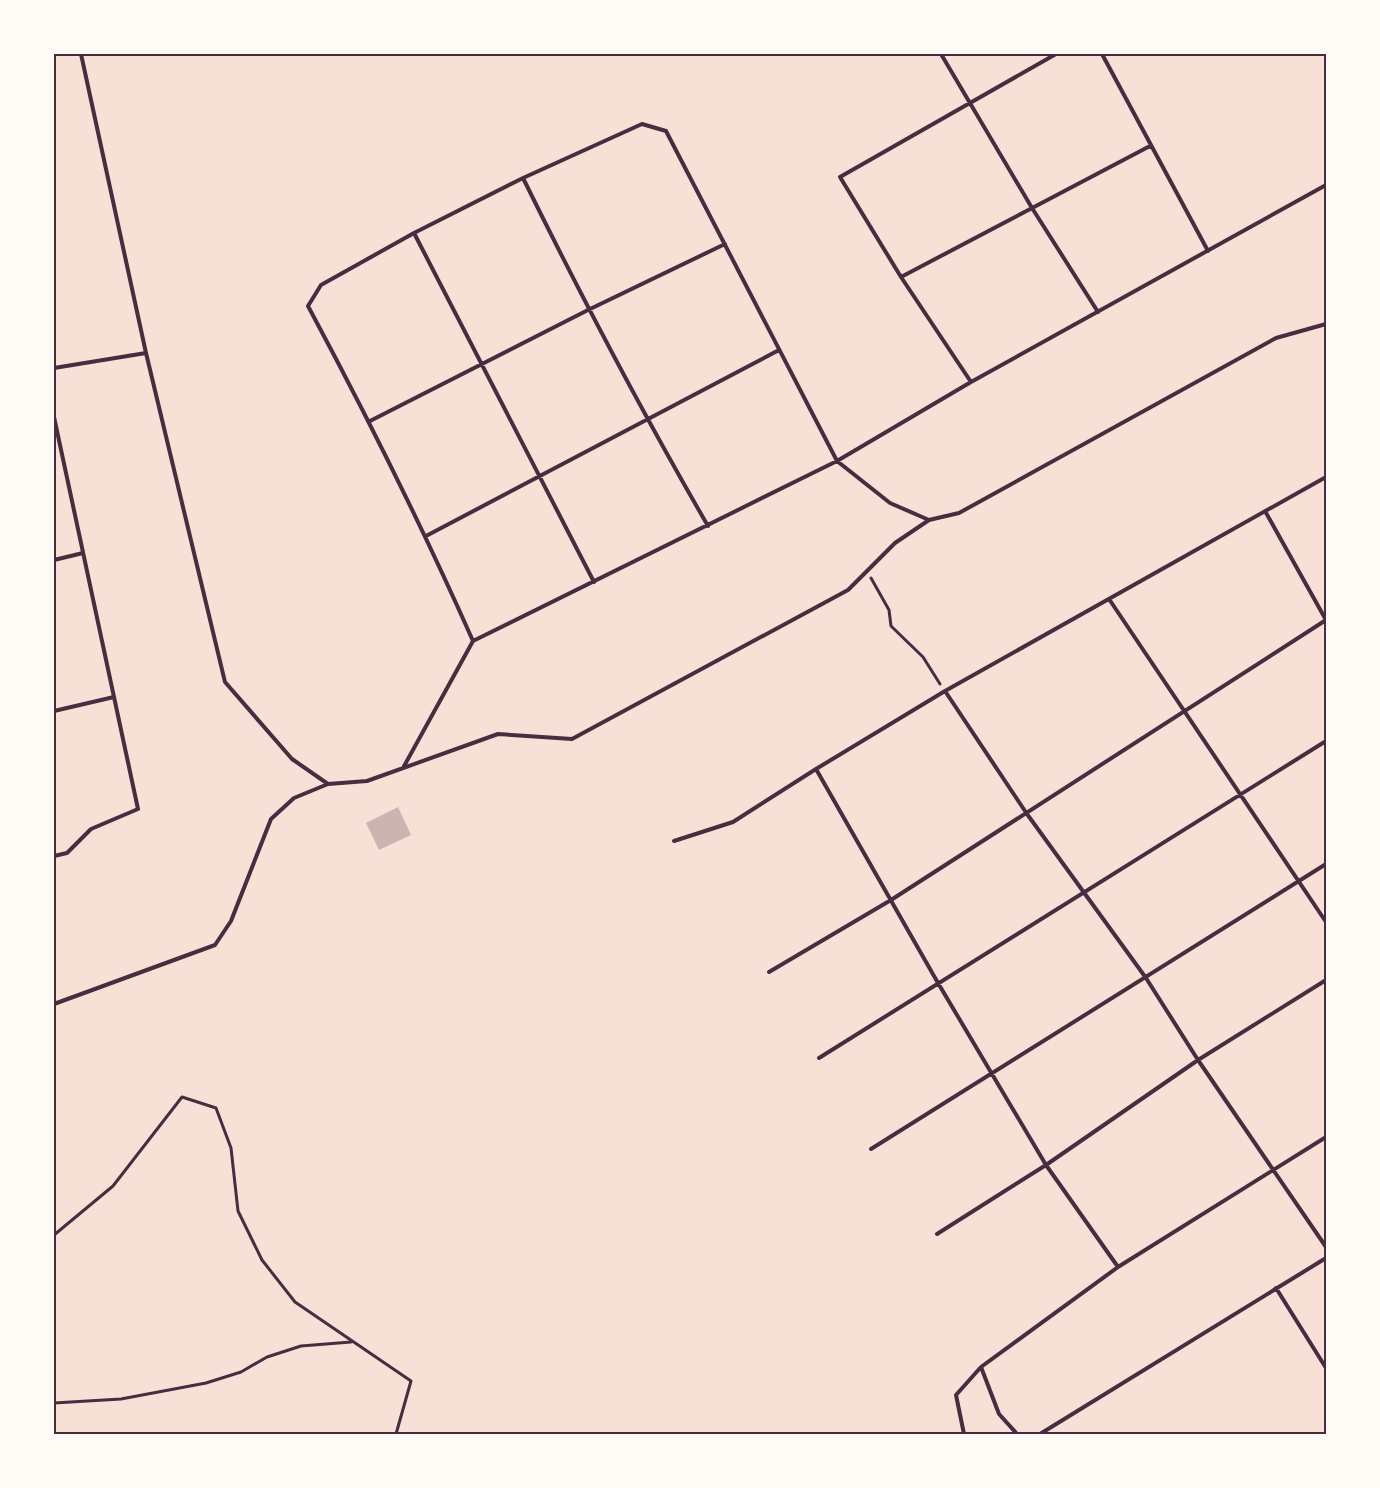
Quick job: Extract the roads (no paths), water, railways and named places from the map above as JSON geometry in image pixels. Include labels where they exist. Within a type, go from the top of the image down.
[{"type":"lane","points":[[81,54],[146,353],[225,682],[292,759],[328,784]]},
{"type":"lane","points":[[941,54],[1032,208],[1098,312]]},
{"type":"lane","points":[[971,382],[901,278],[840,177],[970,101],[1056,54]]},
{"type":"lane","points":[[1102,54],[1208,251]]},
{"type":"lane","points":[[473,641],[426,536],[370,421],[308,306],[321,284],[414,233],[523,178],[642,124],[666,131],[837,461],[890,503],[929,520]]},
{"type":"lane","points":[[901,278],[1150,146]]},
{"type":"lane","points":[[523,178],[588,310],[647,422],[708,526]]},
{"type":"lane","points":[[403,768],[473,641],[837,461],[971,382],[1326,184]]},
{"type":"lane","points":[[414,233],[594,582]]},
{"type":"lane","points":[[370,421],[588,310],[725,244]]},
{"type":"lane","points":[[54,1004],[215,945],[231,922],[271,819],[294,798],[328,784],[367,782],[498,734],[572,739],[848,590],[895,543],[929,520],[958,513],[1276,338],[1326,324]]},
{"type":"lane","points":[[426,536],[647,422],[779,350]]},
{"type":"lane","points":[[54,368],[146,353]]},
{"type":"lane","points":[[54,417],[138,809],[91,829],[67,853],[54,856]]},
{"type":"lane","points":[[674,841],[733,822],[945,691],[1326,477]]},
{"type":"lane","points":[[769,972],[891,900],[1326,620],[1265,511]]},
{"type":"lane","points":[[54,560],[83,553]]},
{"type":"lane","points":[[1109,599],[1326,922]]},
{"type":"lane","points":[[945,691],[1026,814],[1086,893],[1146,978],[1198,1060],[1326,1248]]},
{"type":"lane","points":[[54,711],[114,697]]},
{"type":"lane","points":[[818,1058],[1086,893],[1326,741]]},
{"type":"lane","points":[[816,770],[938,984],[1046,1165],[1118,1267]]},
{"type":"lane","points":[[871,1149],[990,1072],[1146,978],[1326,864]]},
{"type":"lane","points":[[937,1234],[1046,1165],[1198,1060],[1326,980]]},
{"type":"lane","points":[[964,1434],[956,1395],[981,1367],[1118,1267],[1326,1137]]},
{"type":"lane","points":[[1040,1434],[1326,1258]]},
{"type":"lane","points":[[1276,1288],[1326,1368]]},
{"type":"lane","points":[[981,1367],[999,1414],[1017,1434]]}]
